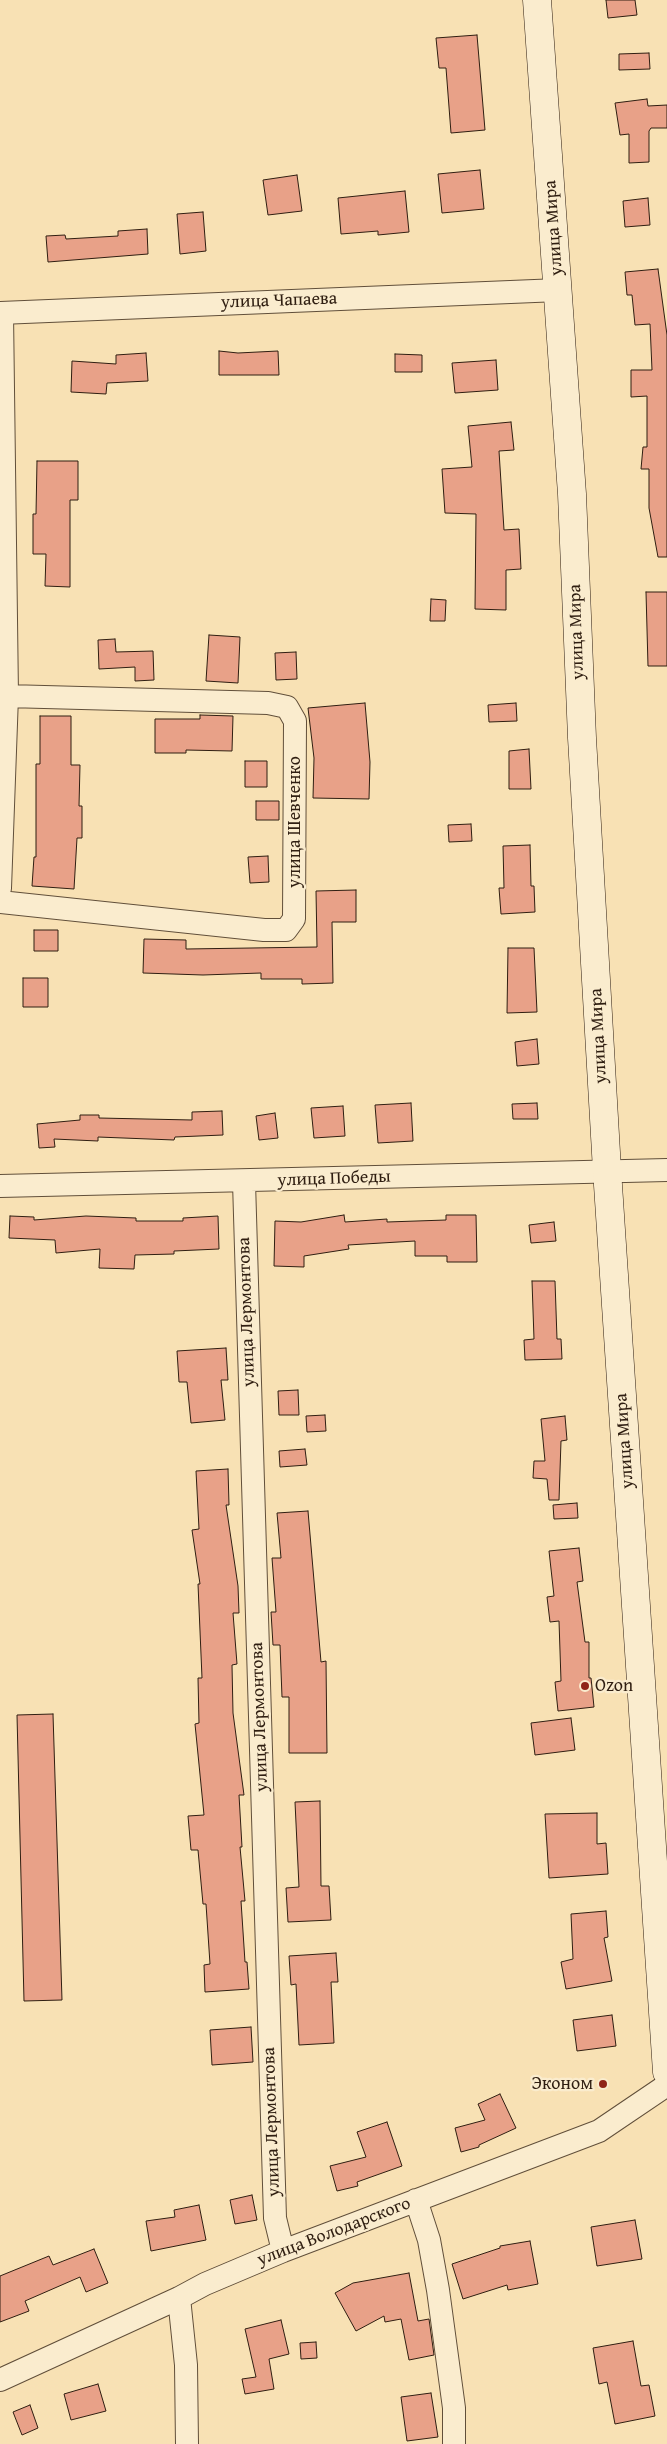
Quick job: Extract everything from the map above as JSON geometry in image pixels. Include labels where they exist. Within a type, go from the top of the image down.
[{"type":"main road","name":"улица Мира","points":[[537,0],[559,290],[607,1170],[667,2072]]},
{"type":"street","name":"улица Чапаева","points":[[1,313],[559,290]]},
{"type":"street","points":[[0,888],[7,696],[1,313]]},
{"type":"street","name":"улица Шевченко","points":[[0,902],[264,930],[286,930],[294,919],[295,721],[287,707],[268,703],[7,696]]},
{"type":"street","name":"улица Победы","points":[[0,1186],[244,1182],[607,1170],[667,1170]]},
{"type":"street","name":"улица Лермонтова","points":[[244,1182],[274,2208],[283,2251]]},
{"type":"street","name":"улица Володарского","points":[[0,2380],[179,2298],[205,2284],[283,2251],[599,2131],[667,2085]]},
{"type":"street","points":[[416,2200],[429,2240],[438,2290],[454,2408],[454,2444]]},
{"type":"street","points":[[179,2298],[186,2364],[187,2444]]},
{"type":"building","points":[[606,0],[635,0],[637,15],[608,18]]},
{"type":"building","points":[[477,35],[485,130],[451,133],[446,68],[439,68],[436,38]]},
{"type":"building","points":[[649,53],[650,69],[619,70],[619,54]]},
{"type":"building","points":[[647,99],[648,106],[667,105],[667,128],[651,128],[649,131],[649,162],[629,163],[629,134],[620,135],[615,103]]},
{"type":"building","points":[[480,170],[484,209],[442,213],[438,174]]},
{"type":"building","points":[[297,175],[302,211],[268,215],[263,180]]},
{"type":"building","points":[[405,191],[409,232],[378,235],[378,231],[341,234],[338,198]]},
{"type":"building","points":[[648,198],[650,225],[625,227],[623,201]]},
{"type":"building","points":[[203,212],[206,251],[180,254],[177,214]]},
{"type":"building","points":[[147,229],[148,254],[48,262],[46,236],[65,235],[66,239],[118,236],[118,231]]},
{"type":"building","points":[[658,269],[667,335],[667,557],[658,557],[649,508],[649,469],[641,469],[643,447],[647,447],[647,396],[631,397],[631,370],[652,370],[650,324],[635,325],[632,295],[627,295],[625,272]]},
{"type":"building","points":[[219,351],[238,353],[278,351],[279,375],[219,375]]},
{"type":"building","points":[[146,353],[148,381],[107,383],[106,394],[71,392],[72,361],[116,364],[116,355]]},
{"type":"building","points":[[395,354],[422,355],[422,372],[395,372]]},
{"type":"building","points":[[496,360],[498,390],[455,393],[452,363]]},
{"type":"building","points":[[511,422],[514,450],[499,451],[504,530],[519,529],[521,569],[506,570],[506,610],[475,609],[476,514],[445,513],[442,469],[472,467],[468,426]]},
{"type":"building","points":[[37,461],[78,461],[78,500],[70,500],[70,587],[45,586],[46,554],[33,554],[33,514],[36,514]]},
{"type":"building","points":[[646,592],[667,592],[667,666],[648,666]]},
{"type":"building","points":[[431,599],[446,600],[445,621],[430,621]]},
{"type":"building","points":[[209,635],[240,637],[238,683],[206,681]]},
{"type":"building","points":[[115,639],[116,652],[153,651],[154,680],[135,681],[135,667],[99,669],[98,640]]},
{"type":"building","points":[[296,652],[297,679],[276,680],[275,653]]},
{"type":"building","points":[[365,703],[370,762],[369,799],[313,798],[314,758],[308,708]]},
{"type":"building","points":[[516,703],[517,721],[489,722],[488,705]]},
{"type":"building","points":[[200,715],[233,716],[232,751],[186,750],[186,753],[155,753],[155,719],[200,719]]},
{"type":"building","points":[[40,716],[71,716],[71,765],[80,765],[79,806],[82,806],[82,838],[77,838],[74,889],[32,886],[34,857],[36,857],[36,764],[40,764]]},
{"type":"building","points":[[529,749],[531,789],[509,789],[509,751]]},
{"type":"building","points":[[245,761],[267,761],[267,787],[245,787]]},
{"type":"building","points":[[256,801],[279,801],[279,820],[256,820]]},
{"type":"building","points":[[471,824],[472,841],[449,842],[448,825]]},
{"type":"building","points":[[530,845],[531,886],[534,886],[535,912],[501,914],[499,888],[504,888],[503,846]]},
{"type":"building","points":[[268,856],[269,882],[250,883],[248,857]]},
{"type":"building","points":[[356,890],[356,922],[332,922],[333,983],[302,984],[302,979],[261,979],[261,973],[203,975],[143,973],[144,939],[186,940],[186,949],[317,947],[316,891]]},
{"type":"building","points":[[34,930],[58,930],[58,951],[34,951]]},
{"type":"building","points":[[508,948],[534,948],[537,1012],[507,1013]]},
{"type":"building","points":[[23,978],[48,978],[48,1007],[23,1007]]},
{"type":"building","points":[[537,1039],[539,1064],[517,1066],[515,1042]]},
{"type":"building","points":[[411,1103],[413,1141],[378,1143],[375,1105]]},
{"type":"building","points":[[537,1103],[538,1119],[513,1119],[512,1104]]},
{"type":"building","points":[[343,1106],[345,1136],[314,1138],[311,1108]]},
{"type":"building","points":[[222,1111],[223,1135],[175,1137],[174,1140],[98,1137],[98,1141],[54,1139],[55,1147],[39,1148],[37,1124],[80,1120],[80,1115],[99,1115],[99,1118],[192,1120],[192,1112]]},
{"type":"building","points":[[275,1113],[278,1138],[259,1140],[256,1116]]},
{"type":"building","points":[[344,1215],[345,1222],[387,1219],[387,1222],[446,1220],[446,1215],[476,1215],[477,1262],[447,1262],[447,1256],[415,1256],[415,1241],[348,1245],[349,1249],[304,1256],[304,1267],[274,1266],[275,1221],[301,1222]]},
{"type":"building","points":[[10,1216],[34,1217],[34,1220],[86,1216],[136,1218],[136,1221],[183,1221],[183,1218],[218,1216],[219,1249],[174,1251],[174,1254],[135,1255],[134,1269],[99,1268],[100,1249],[56,1253],[55,1240],[9,1238]]},
{"type":"building","points":[[554,1222],[556,1241],[531,1243],[529,1225]]},
{"type":"building","points":[[532,1281],[555,1281],[557,1339],[561,1339],[562,1359],[525,1360],[524,1340],[534,1339]]},
{"type":"building","points":[[226,1348],[228,1380],[221,1380],[225,1420],[191,1423],[187,1382],[179,1382],[177,1351]]},
{"type":"building","points":[[298,1390],[299,1415],[279,1415],[278,1391]]},
{"type":"building","points":[[325,1415],[326,1431],[307,1432],[306,1416]]},
{"type":"building","points":[[565,1416],[567,1440],[561,1441],[559,1500],[549,1500],[547,1479],[533,1478],[534,1461],[545,1461],[541,1419]]},
{"type":"building","points":[[305,1449],[307,1465],[280,1467],[279,1451]]},
{"type":"building","points":[[228,1469],[229,1505],[226,1505],[238,1586],[239,1613],[233,1613],[237,1664],[232,1665],[233,1713],[244,1795],[239,1795],[242,1847],[240,1847],[245,1901],[241,1901],[245,1962],[247,1962],[249,1989],[205,1992],[204,1965],[210,1964],[206,1904],[203,1904],[198,1850],[191,1850],[188,1816],[204,1815],[195,1724],[199,1723],[198,1678],[202,1678],[198,1584],[200,1584],[192,1530],[199,1529],[196,1471]]},
{"type":"building","points":[[577,1503],[578,1518],[554,1519],[553,1505]]},
{"type":"building","points":[[308,1511],[321,1662],[326,1661],[327,1753],[289,1753],[289,1697],[282,1697],[280,1645],[273,1645],[271,1612],[276,1612],[272,1558],[281,1558],[277,1513]]},
{"type":"building","points":[[579,1548],[583,1581],[577,1582],[585,1642],[589,1642],[589,1678],[591,1678],[594,1707],[558,1711],[555,1682],[561,1681],[559,1621],[550,1622],[547,1597],[554,1596],[549,1551]]},
{"type":"building","points":[[53,1714],[62,2000],[24,2001],[17,1715]]},
{"type":"building","points":[[571,1718],[575,1750],[535,1755],[531,1723]]},
{"type":"building","points":[[320,1801],[321,1886],[329,1886],[331,1920],[288,1922],[286,1888],[299,1887],[295,1802]]},
{"type":"building","points":[[597,1813],[597,1844],[606,1843],[608,1874],[549,1878],[545,1814]]},
{"type":"building","points":[[606,1911],[608,1937],[604,1938],[612,1981],[566,1989],[561,1962],[573,1959],[571,1914]]},
{"type":"building","points":[[336,1953],[338,1982],[331,1982],[334,2043],[299,2045],[296,1984],[291,1985],[289,1956]]},
{"type":"building","points":[[612,2015],[616,2046],[577,2051],[573,2020]]},
{"type":"building","points":[[251,2027],[253,2062],[212,2065],[210,2030]]},
{"type":"building","points":[[500,2094],[516,2128],[479,2145],[479,2147],[461,2152],[455,2128],[485,2120],[478,2104]]},
{"type":"building","points":[[387,2122],[402,2166],[357,2182],[358,2186],[337,2191],[330,2166],[366,2157],[357,2132]]},
{"type":"building","points":[[252,2195],[257,2220],[235,2224],[230,2200]]},
{"type":"building","points":[[199,2205],[206,2240],[151,2251],[146,2221],[175,2217],[174,2210]]},
{"type":"building","points":[[635,2220],[642,2259],[597,2266],[591,2227]]},
{"type":"building","points":[[530,2241],[538,2284],[508,2290],[507,2285],[463,2299],[452,2264],[500,2248],[500,2246]]},
{"type":"building","points":[[94,2249],[108,2283],[86,2292],[80,2277],[25,2301],[29,2311],[0,2322],[0,2276],[49,2256],[53,2265]]},
{"type":"building","points":[[409,2273],[418,2321],[429,2319],[434,2355],[409,2360],[401,2319],[385,2322],[384,2316],[356,2331],[335,2293],[353,2283]]},
{"type":"building","points":[[281,2320],[289,2354],[269,2359],[274,2389],[245,2394],[242,2379],[256,2377],[245,2329]]},
{"type":"building","points":[[633,2341],[641,2386],[649,2385],[655,2416],[615,2424],[607,2382],[599,2384],[593,2348]]},
{"type":"building","points":[[316,2342],[317,2358],[301,2359],[300,2343]]},
{"type":"building","points":[[98,2384],[106,2411],[71,2420],[64,2394]]},
{"type":"building","points":[[431,2393],[438,2437],[407,2441],[401,2397]]},
{"type":"building","points":[[30,2405],[38,2428],[22,2435],[13,2412]]},
{"type":"place","name":"Ozon","points":[[585,1686]]},
{"type":"place","name":"Эконом","points":[[603,2084]]}]
